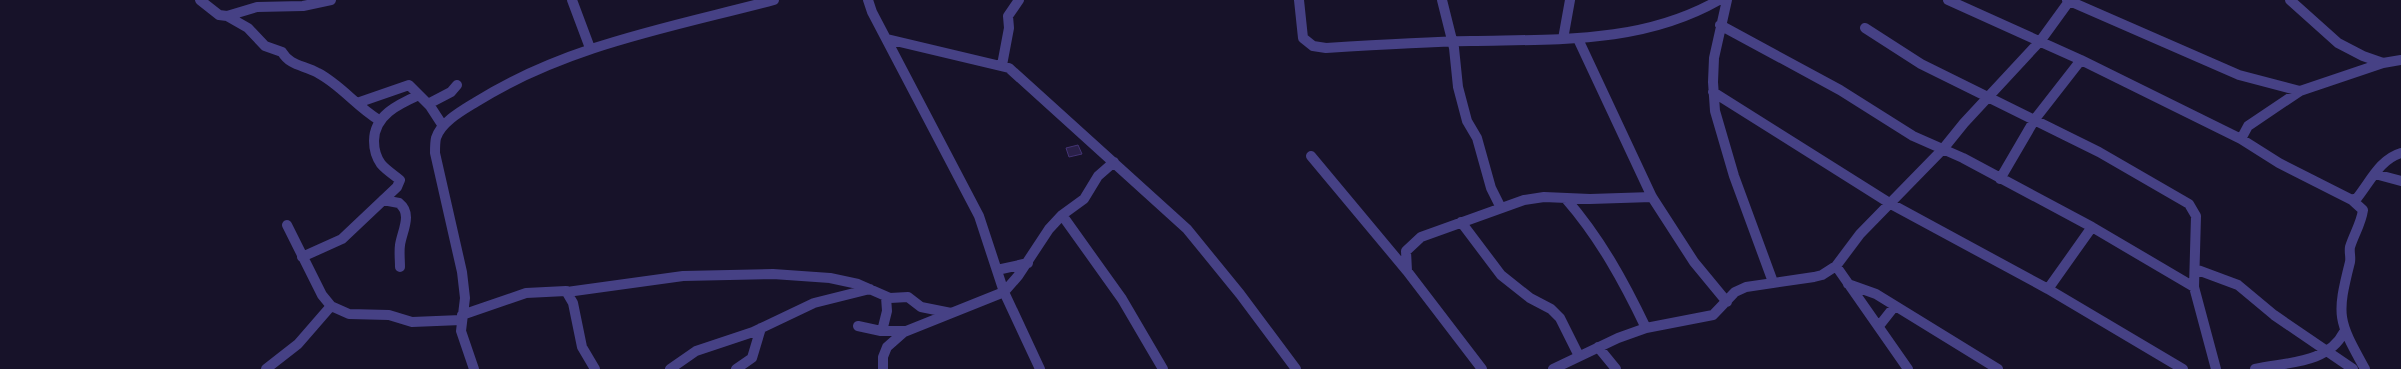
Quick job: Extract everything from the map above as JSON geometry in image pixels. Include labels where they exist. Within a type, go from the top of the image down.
[{"type":"street","points":[[200,0],[219,15],[227,16],[248,28],[265,46],[282,52],[287,61],[318,74],[357,103],[365,112],[379,120]]},
{"type":"street","points":[[227,16],[257,7],[303,6],[331,0]]},
{"type":"street","points":[[572,0],[590,48]]},
{"type":"street","points":[[474,369],[461,331],[465,298],[462,272],[435,153],[436,138],[443,126],[499,86],[590,48],[774,0]]},
{"type":"street","points":[[868,0],[872,12],[950,158],[962,187],[979,216],[1004,292],[1040,369]]},
{"type":"street","points":[[1002,65],[1009,28],[1008,16],[1019,0]]},
{"type":"street","points":[[1299,0],[1302,34],[1309,44],[1320,48],[1451,42],[1578,39],[1658,25],[1693,14],[1719,0]]},
{"type":"street","points":[[1442,0],[1467,121],[1477,138],[1491,188],[1501,208]]},
{"type":"street","points":[[1564,39],[1570,0]]},
{"type":"street","points":[[1727,0],[1720,24],[1713,92],[1719,130],[1742,202],[1773,282]]},
{"type":"street","points":[[1948,0],[1970,11],[2041,40],[2241,139],[2279,163],[2352,200],[2362,210],[2362,218],[2349,249],[2351,259],[2340,294],[2339,319],[2344,332],[2365,369]]},
{"type":"street","points":[[1553,369],[1598,347],[1646,328],[1713,315],[1740,289],[1773,282],[1814,277],[1822,275],[1836,266],[1860,234],[1891,204],[1943,149],[2041,40],[2069,0],[2239,75],[2300,91]]},
{"type":"street","points":[[2290,0],[2338,43],[2383,63]]},
{"type":"street","points":[[1720,24],[1840,90],[1913,136],[1943,149],[2092,227],[2194,287]]},
{"type":"street","points":[[1865,28],[1921,64],[1988,98],[2035,119],[2152,181],[2189,204],[2196,216],[2194,287],[2216,369]]},
{"type":"street","points":[[887,39],[949,55],[1002,65],[1008,68],[1187,229],[1240,294],[1296,369]]},
{"type":"street","points":[[1578,39],[1652,197],[1694,262],[1727,302]]},
{"type":"street","points":[[2000,179],[2035,119],[2081,60]]},
{"type":"street","points":[[2241,139],[2248,126],[2300,91],[2383,63],[2401,60]]},
{"type":"street","points":[[428,104],[435,98],[453,91],[457,85]]},
{"type":"street","points":[[357,103],[409,86],[428,104],[443,126]]},
{"type":"street","points":[[1713,92],[1891,204],[2048,289],[2183,369]]},
{"type":"street","points":[[302,257],[342,239],[397,187],[400,180],[382,166],[377,158],[373,140],[379,120],[390,110],[419,95]]},
{"type":"street","points":[[2352,200],[2357,198],[2390,156],[2401,153]]},
{"type":"street","points":[[1311,156],[1407,271],[1482,369]]},
{"type":"street","points":[[883,369],[883,353],[891,340],[906,331],[1004,292],[1028,262],[1046,233],[1062,215],[1084,200],[1098,176],[1114,162]]},
{"type":"street","points":[[2376,174],[2401,180]]},
{"type":"street","points":[[1407,271],[1406,251],[1410,245],[1421,237],[1501,208],[1539,197],[1566,199],[1652,197]]},
{"type":"street","points":[[1566,199],[1590,228],[1615,267],[1646,328]]},
{"type":"street","points":[[383,200],[400,203],[405,211],[406,222],[400,245],[400,267]]},
{"type":"street","points":[[1062,215],[1122,299],[1163,369]]},
{"type":"street","points":[[1461,222],[1501,275],[1530,298],[1551,309],[1560,318],[1579,356]]},
{"type":"street","points":[[287,224],[322,295],[331,306],[349,314],[389,315],[412,322],[462,318],[516,296],[549,290],[567,292],[683,276],[773,274],[830,278],[870,289],[886,297],[908,297],[921,307],[951,313]]},
{"type":"street","points":[[2048,289],[2092,227]]},
{"type":"street","points":[[997,270],[1028,262]]},
{"type":"street","points":[[1836,266],[1908,369]]},
{"type":"street","points":[[2195,269],[2238,285],[2274,315],[2353,369]]},
{"type":"street","points":[[1848,284],[1864,288],[1894,307],[1970,349],[1998,369]]},
{"type":"street","points":[[670,369],[696,351],[761,328],[814,303],[870,289]]},
{"type":"street","points":[[567,292],[573,305],[582,346],[595,369]]},
{"type":"street","points":[[882,330],[887,311],[886,297]]},
{"type":"street","points":[[266,369],[298,344],[331,306]]},
{"type":"street","points":[[1879,326],[1894,307]]},
{"type":"street","points":[[858,326],[882,330],[906,331]]},
{"type":"street","points":[[740,368],[752,358],[761,328]]},
{"type":"street","points":[[2255,369],[2298,362],[2328,351],[2342,340],[2344,332]]},
{"type":"street","points":[[1598,347],[1616,369]]},
{"type":"building","points":[[1078,145],[1082,154],[1069,157],[1066,148]]}]
